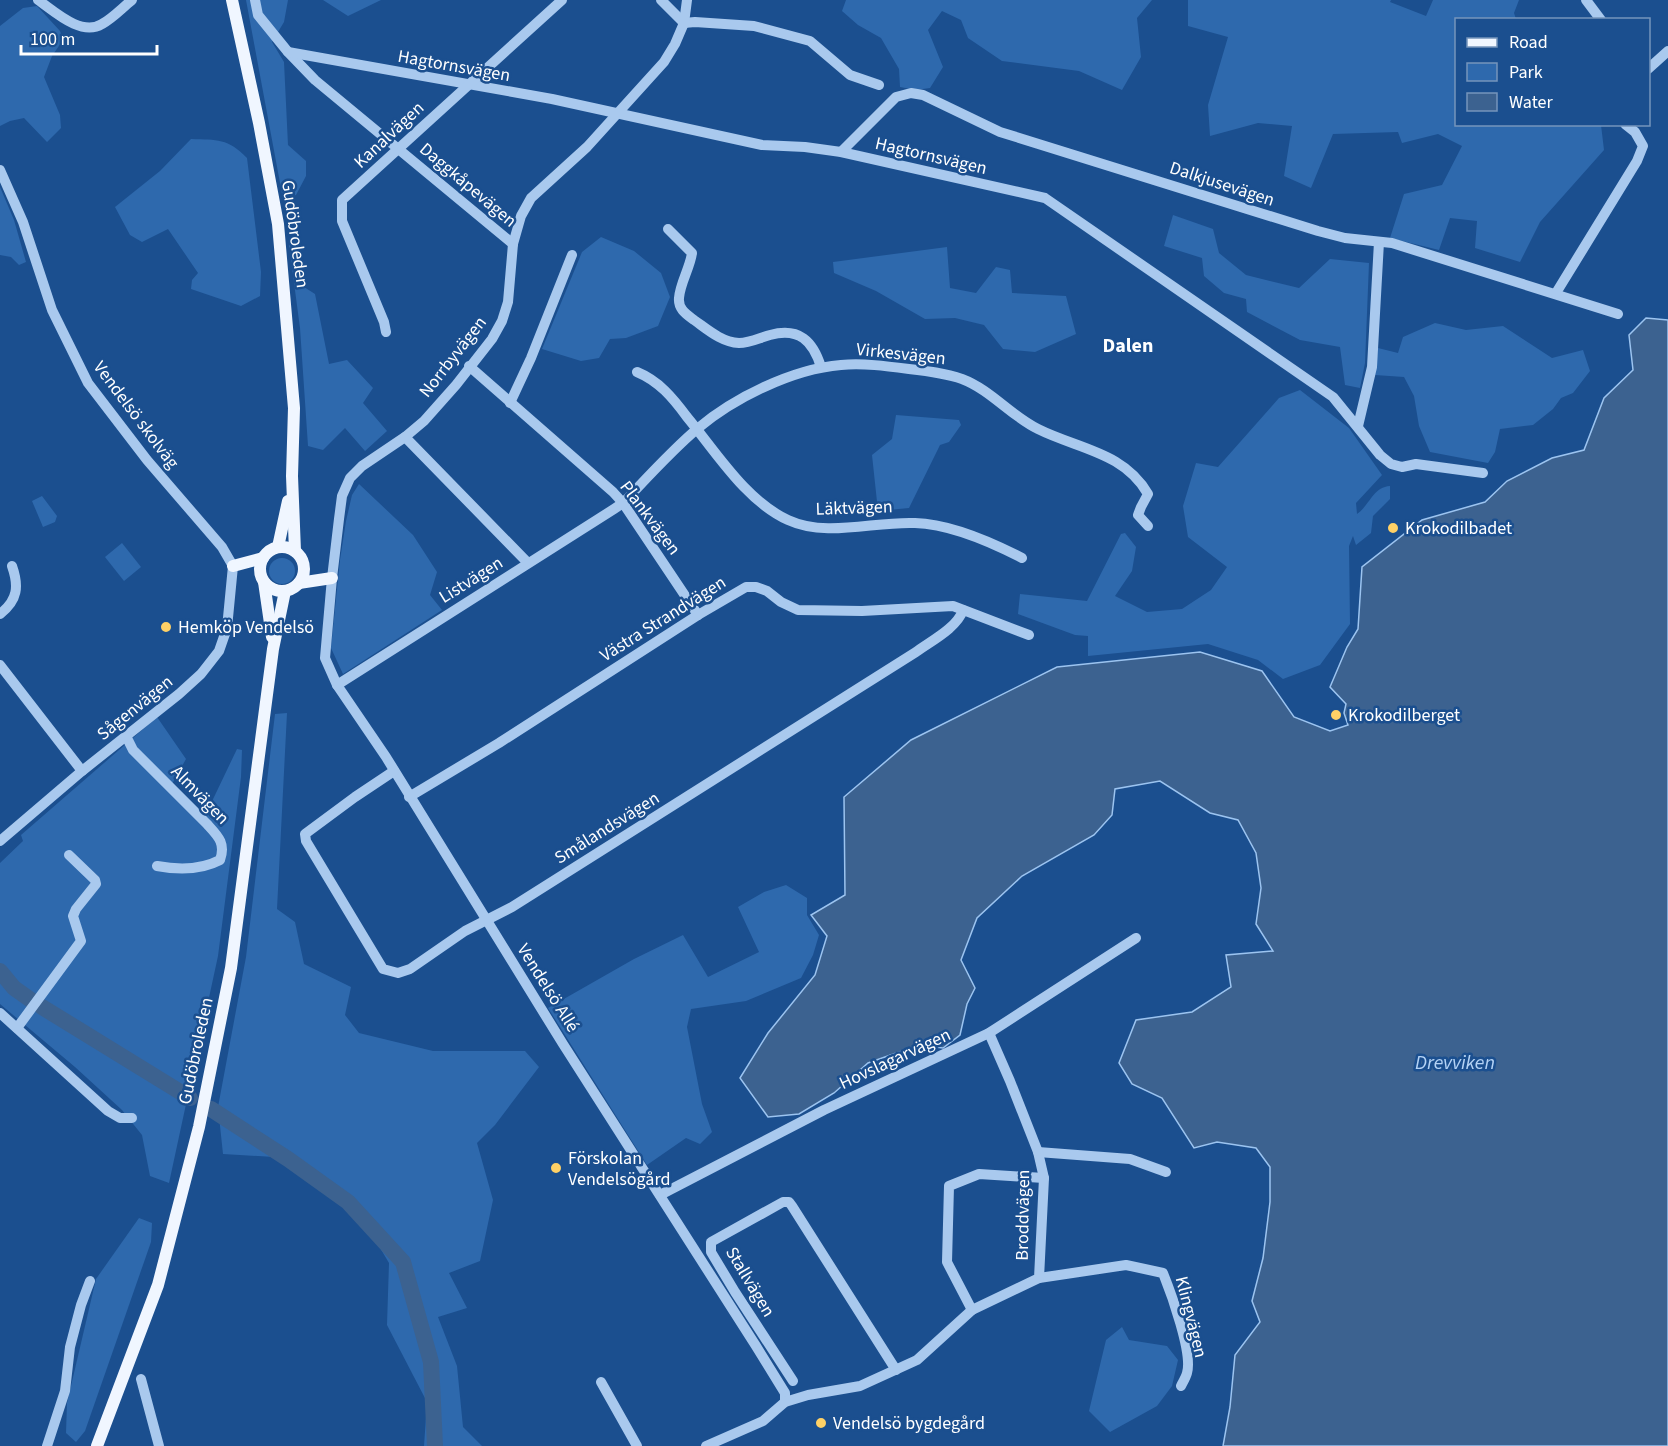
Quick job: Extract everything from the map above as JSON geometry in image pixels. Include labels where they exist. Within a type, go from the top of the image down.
[{"type":"main road","name":"Gudöbroleden","points":[[232,0],[278,224],[294,408],[292,476],[295,552]]},
{"type":"main road","name":"Gudöbroleden","points":[[278,547],[292,476]]},
{"type":"main road","points":[[262,579],[260,566],[263,558],[269,551],[278,547],[287,548],[301,558],[304,567],[299,583]]},
{"type":"main road","points":[[232,566],[263,558]]},
{"type":"main road","points":[[232,566],[262,579],[270,588],[277,591],[285,591],[299,583],[332,578]]},
{"type":"main road","points":[[304,567],[332,578]]},
{"type":"main road","name":"Gudöbroleden","points":[[262,579],[273,649]]},
{"type":"main road","name":"Gudöbroleden","points":[[97,1446],[158,1285],[199,1127],[231,968],[273,649],[285,591]]},
{"type":"street","points":[[38,0],[67,21],[81,27],[100,26],[132,0]]},
{"type":"street","name":"Daggkåpevägen","points":[[255,0],[258,15],[288,52],[315,80],[513,244]]},
{"type":"street","name":"Kanalvägen","points":[[386,332],[384,322],[342,221],[342,200],[562,0]]},
{"type":"street","points":[[661,0],[684,23],[754,26],[810,41],[850,75],[879,85]]},
{"type":"street","name":"Norrbyvägen","points":[[332,578],[342,496],[350,478],[362,466],[424,421],[492,339],[502,321],[508,302],[513,244],[521,216],[531,198],[587,147],[664,62],[684,23],[687,0]]},
{"type":"street","points":[[1586,0],[1600,18]]},
{"type":"street","points":[[1650,65],[1668,51]]},
{"type":"street","name":"Hagtornsvägen","points":[[288,52],[618,113],[762,145],[805,147],[841,152],[1045,198],[1334,397],[1380,455],[1391,464],[1402,467],[1416,464],[1483,473]]},
{"type":"street","name":"Dalkjusevägen","points":[[841,152],[896,97],[911,93],[923,95],[1000,132],[1318,231],[1345,238],[1392,243],[1618,314]]},
{"type":"street","points":[[1556,293],[1637,161],[1643,146],[1635,132],[1628,126]]},
{"type":"street","name":"Vendelsö skolväg","points":[[0,170],[23,222],[52,310],[88,383],[147,460],[222,548],[232,566]]},
{"type":"street","points":[[668,229],[692,253],[679,299],[681,309],[686,314],[721,338],[737,343],[752,342],[786,333],[805,339],[817,353],[821,368]]},
{"type":"street","points":[[1358,426],[1372,367],[1379,242]]},
{"type":"street","points":[[510,403],[531,358],[572,255]]},
{"type":"street","name":"Virkesvägen","points":[[623,503],[697,429],[742,398],[780,381],[821,368],[862,364],[935,372],[963,380],[982,389],[1036,428],[1119,462],[1141,482],[1148,494],[1138,515],[1148,526]]},
{"type":"street","name":"Plankvägen","points":[[469,366],[623,503],[698,615]]},
{"type":"street","name":"Läktvägen","points":[[637,372],[651,377],[669,394],[751,495],[775,514],[791,522],[840,528],[893,522],[948,527],[1022,558]]},
{"type":"street","points":[[405,437],[528,563]]},
{"type":"street","name":"Listvägen","points":[[337,685],[623,503]]},
{"type":"street","points":[[2,609],[15,596],[18,582],[12,566]]},
{"type":"street","name":"Sågenvägen","points":[[0,841],[82,771],[194,681],[219,651],[227,628],[232,566]]},
{"type":"street","name":"Vendelsö Allé","points":[[332,578],[325,658],[337,685],[394,771],[785,1397]]},
{"type":"street","name":"Västra Strandvägen","points":[[409,797],[746,587],[756,587],[767,591],[781,602],[798,610],[862,611],[953,606],[1029,635]]},
{"type":"street","name":"Smålandsvägen","points":[[394,771],[305,834],[306,841],[383,969],[398,973],[410,969],[465,931],[512,907],[916,652],[960,618],[963,610]]},
{"type":"street","points":[[0,665],[82,771]]},
{"type":"street","name":"Almvägen","points":[[126,736],[133,750],[207,824],[218,836],[223,847],[220,860],[208,866],[192,868],[157,866]]},
{"type":"street","points":[[18,1028],[81,941],[73,916],[96,884],[95,880],[69,855]]},
{"type":"street","name":"Hovslagarvägen","points":[[660,1195],[824,1110],[989,1033],[1136,938]]},
{"type":"street","points":[[0,1013],[108,1111],[120,1118],[132,1118]]},
{"type":"street","name":"Broddvägen","points":[[785,1397],[860,1386],[896,1370],[917,1360],[972,1310],[1039,1278],[1044,1178],[1038,1152],[989,1033]]},
{"type":"street","name":"Broddvägen","points":[[1038,1152],[1130,1159],[1166,1172]]},
{"type":"street","points":[[972,1310],[946,1262],[948,1186],[979,1174],[1044,1178]]},
{"type":"street","name":"Stallvägen","points":[[785,1397],[791,1378],[711,1252],[711,1242],[783,1202],[789,1202],[896,1370]]},
{"type":"street","name":"Klingvägen","points":[[1039,1278],[1125,1265],[1163,1273],[1174,1304],[1186,1352],[1188,1371],[1181,1386]]},
{"type":"street","points":[[47,1446],[65,1391],[70,1347],[90,1281]]},
{"type":"street","points":[[141,1379],[159,1446]]},
{"type":"street","points":[[601,1382],[637,1446]]},
{"type":"street","points":[[706,1446],[763,1420],[785,1397]]},
{"type":"green space","points":[[246,0],[288,0],[284,22],[272,42],[284,62],[288,145],[306,161],[306,176],[296,195],[283,199]]},
{"type":"green space","points":[[323,0],[381,0],[348,16]]},
{"type":"green space","points":[[846,0],[1152,0],[1137,18],[1141,57],[1122,90],[1079,71],[1002,61],[968,38],[961,20],[942,11],[928,30],[943,67],[930,88],[916,90],[900,87],[899,69],[881,38],[858,25],[842,11]]},
{"type":"green space","points":[[1188,0],[1391,0],[1390,2],[1426,16],[1433,0],[1519,0],[1514,13],[1516,18],[1455,18],[1455,126],[1601,126],[1604,150],[1540,222],[1520,262],[1475,248],[1477,221],[1450,218],[1439,250],[1390,238],[1404,194],[1442,185],[1462,146],[1438,134],[1402,143],[1398,132],[1333,134],[1311,188],[1284,176],[1292,126],[1258,123],[1210,136],[1208,105],[1228,37],[1188,26]]},
{"type":"green space","points":[[37,6],[60,31],[63,40],[52,56],[44,77],[60,115],[61,128],[47,142],[24,118],[0,126],[0,26],[23,8]]},
{"type":"green space","points":[[191,139],[228,143],[247,158],[261,272],[260,296],[241,306],[191,289],[192,280],[198,273],[168,229],[142,242],[130,235],[115,207],[160,171]]},
{"type":"green space","points":[[0,187],[14,220],[26,262],[19,265],[11,257],[0,255]]},
{"type":"green space","points":[[1173,215],[1213,229],[1219,253],[1246,275],[1299,288],[1330,259],[1369,263],[1365,363],[1360,388],[1345,385],[1340,347],[1300,340],[1247,312],[1246,299],[1224,293],[1204,276],[1202,258],[1164,246]]},
{"type":"green space","points":[[601,237],[634,251],[661,273],[670,297],[658,326],[626,338],[610,339],[599,358],[581,361],[542,349],[582,252]]},
{"type":"green space","points":[[300,241],[304,287],[315,294],[329,364],[347,360],[373,388],[363,403],[387,431],[365,451],[345,428],[323,450],[308,446],[300,328],[289,245]]},
{"type":"green space","points":[[947,247],[950,288],[976,293],[996,267],[1010,270],[1012,293],[1066,296],[1076,334],[1035,352],[1003,349],[984,325],[955,318],[925,319],[876,291],[834,273],[833,262]]},
{"type":"green space","points":[[1435,323],[1466,330],[1503,326],[1552,358],[1583,350],[1590,371],[1573,393],[1561,398],[1553,409],[1533,425],[1500,429],[1495,452],[1488,463],[1430,452],[1419,426],[1414,396],[1404,377],[1375,375],[1378,348],[1398,353],[1403,337]]},
{"type":"green space","points":[[1300,390],[1349,428],[1382,475],[1356,503],[1357,514],[1376,493],[1390,486],[1390,499],[1373,516],[1371,533],[1356,545],[1353,536],[1349,546],[1350,624],[1320,665],[1283,679],[1258,660],[1208,644],[1088,656],[1088,636],[1075,635],[1018,614],[1020,594],[1087,601],[1121,534],[1125,533],[1136,547],[1132,571],[1115,596],[1147,612],[1182,609],[1211,590],[1227,567],[1188,537],[1183,506],[1196,463],[1218,467],[1279,398]]},
{"type":"green space","points":[[896,415],[959,420],[961,425],[949,442],[940,445],[909,508],[878,511],[872,455],[892,439]]},
{"type":"green space","points":[[359,484],[413,535],[437,572],[430,595],[442,610],[343,674],[331,648],[346,521],[352,495]]},
{"type":"green space","points":[[42,496],[57,516],[55,522],[43,527],[32,501]]},
{"type":"green space","points":[[122,543],[141,567],[124,581],[105,557]]},
{"type":"green space","points":[[282,558],[291,562],[295,571],[291,580],[282,584],[273,580],[269,571],[273,562]]},
{"type":"green space","points":[[287,713],[277,909],[295,922],[304,964],[351,987],[345,1015],[359,1033],[433,1051],[525,1051],[539,1067],[495,1125],[477,1143],[493,1200],[480,1261],[449,1273],[467,1308],[438,1317],[457,1366],[463,1427],[482,1446],[424,1446],[427,1402],[387,1325],[389,1263],[348,1194],[274,1157],[223,1154],[218,1107],[246,957],[275,714]]},
{"type":"green space","points":[[157,717],[186,759],[172,784],[205,816],[237,749],[242,750],[241,777],[218,956],[169,1183],[150,1176],[142,1135],[122,1110],[0,1004],[0,863],[23,841],[21,835]]},
{"type":"green space","points":[[786,885],[807,898],[807,915],[819,935],[813,955],[801,978],[746,1001],[691,1009],[687,1027],[702,1104],[712,1132],[700,1144],[686,1138],[647,1165],[548,1008],[634,959],[683,935],[708,977],[759,952],[738,907],[764,892]]},
{"type":"green space","points":[[139,1218],[152,1223],[151,1242],[85,1431],[76,1442],[66,1433],[67,1403],[96,1279]]},
{"type":"green space","points":[[1122,1327],[1129,1340],[1167,1346],[1178,1360],[1172,1386],[1157,1406],[1110,1432],[1089,1411],[1106,1340]]},
{"type":"water","name":"Drevviken","points":[[1646,318],[1668,320],[1668,1446],[1223,1446],[1230,1407],[1235,1355],[1260,1322],[1252,1301],[1263,1258],[1270,1202],[1270,1167],[1256,1148],[1217,1142],[1194,1148],[1162,1098],[1132,1084],[1119,1063],[1136,1020],[1192,1012],[1231,987],[1226,955],[1273,951],[1256,924],[1261,888],[1256,853],[1238,820],[1210,813],[1160,781],[1115,789],[1112,815],[1094,835],[1022,876],[977,918],[961,960],[975,988],[967,1004],[960,1035],[943,1048],[919,1045],[868,1063],[834,1093],[799,1114],[768,1117],[740,1078],[768,1033],[815,975],[827,936],[811,915],[845,895],[844,797],[911,740],[1057,667],[1200,652],[1262,671],[1294,717],[1330,731],[1348,725],[1344,713],[1346,704],[1330,687],[1347,647],[1358,629],[1362,567],[1422,520],[1485,502],[1507,481],[1552,458],[1584,450],[1604,398],[1633,370],[1629,335]]},
{"type":"waterway","points":[[0,971],[14,988],[31,1000]]},
{"type":"waterway","points":[[42,1007],[190,1098]]},
{"type":"waterway","points":[[211,1109],[288,1159],[348,1202],[403,1262],[431,1362],[435,1446]]},
{"type":"place","name":"Krokodilbadet","points":[[1393,528]]},
{"type":"place","name":"Hemköp Vendelsö","points":[[166,627]]},
{"type":"place","name":"Krokodilberget","points":[[1336,715]]},
{"type":"place","name":"Förskolan Vendelsögård","points":[[556,1168]]},
{"type":"place","name":"Vendelsö bygdegård","points":[[821,1423]]},
{"type":"district","name":"Dalen","points":[[1128,346]]}]
